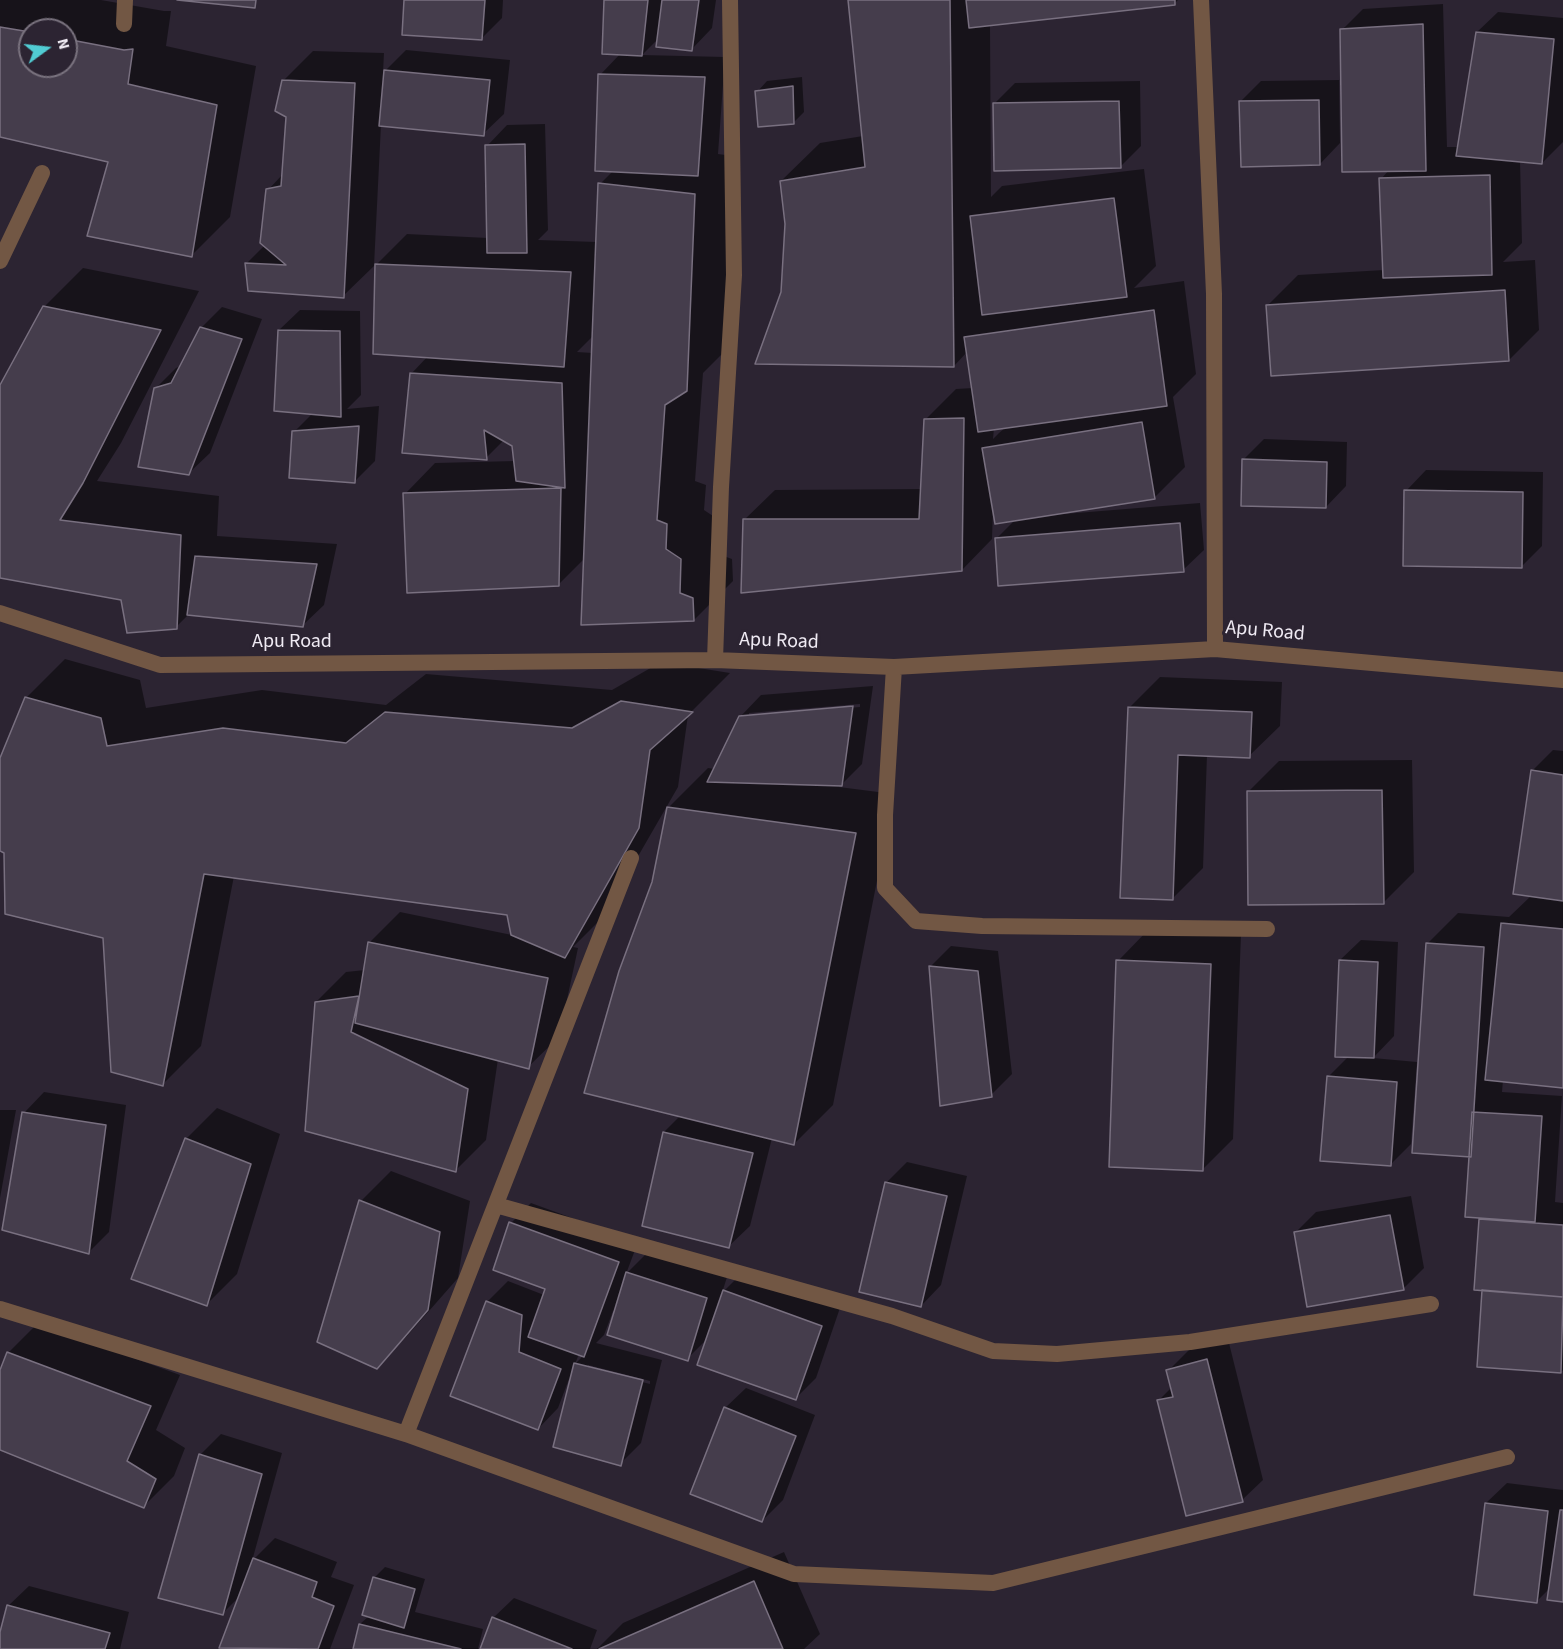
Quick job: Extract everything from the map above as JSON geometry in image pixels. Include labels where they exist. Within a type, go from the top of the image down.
[{"type":"street","points":[[124,24],[125,0]]},
{"type":"street","points":[[715,660],[721,487],[734,275],[730,0]]},
{"type":"street","points":[[1201,0],[1214,294],[1215,649]]},
{"type":"street","points":[[0,261],[42,173]]},
{"type":"street","name":"Apu Road","points":[[0,613],[160,665],[715,660],[894,667],[1215,649],[1563,680]]},
{"type":"street","points":[[894,667],[885,815],[885,888],[916,921],[982,926],[1267,929]]},
{"type":"street","points":[[406,1434],[631,858]]},
{"type":"street","points":[[496,1205],[892,1316],[993,1352],[1057,1354],[1190,1342],[1431,1304]]},
{"type":"street","points":[[0,1309],[406,1434],[794,1574],[993,1583],[1507,1457]]},
{"type":"building","points":[[177,0],[256,0],[255,8]]},
{"type":"building","points":[[404,0],[485,0],[482,40],[402,35]]},
{"type":"building","points":[[604,0],[648,0],[642,56],[602,54]]},
{"type":"building","points":[[662,0],[699,0],[692,51],[656,47]]},
{"type":"building","points":[[848,0],[950,0],[954,367],[755,364],[781,292],[785,224],[780,181],[865,167]]},
{"type":"building","points":[[966,0],[1175,0],[1175,5],[969,28]]},
{"type":"building","points":[[1423,24],[1426,171],[1342,172],[1340,29]]},
{"type":"building","points":[[0,27],[18,30],[18,78],[78,78],[78,41],[124,50],[133,49],[128,84],[217,105],[192,257],[87,236],[108,162],[0,137]]},
{"type":"building","points":[[1476,32],[1554,39],[1542,164],[1456,156]]},
{"type":"building","points":[[384,70],[490,80],[484,136],[379,126]]},
{"type":"building","points":[[598,74],[705,77],[698,176],[595,171]]},
{"type":"building","points":[[282,80],[355,83],[344,298],[248,291],[245,263],[286,265],[260,243],[266,189],[281,186],[286,117],[275,111]]},
{"type":"building","points":[[793,86],[794,124],[758,127],[755,91]]},
{"type":"building","points":[[1319,100],[1320,165],[1241,167],[1239,101]]},
{"type":"building","points":[[1119,101],[1121,168],[994,171],[993,103]]},
{"type":"building","points":[[525,144],[527,253],[487,253],[485,145]]},
{"type":"building","points":[[1490,175],[1492,275],[1383,278],[1379,178]]},
{"type":"building","points":[[598,183],[695,194],[687,391],[665,405],[657,520],[667,524],[666,549],[681,559],[680,593],[693,598],[694,621],[581,625]]},
{"type":"building","points":[[1114,198],[1127,297],[982,315],[970,216]]},
{"type":"building","points":[[375,264],[571,272],[564,367],[373,354]]},
{"type":"building","points":[[1505,290],[1509,361],[1271,376],[1266,305]]},
{"type":"building","points":[[43,306],[161,330],[83,483],[60,520],[181,535],[177,629],[127,633],[121,600],[0,578],[0,385]]},
{"type":"building","points":[[1154,310],[1167,406],[978,432],[964,337]]},
{"type":"building","points":[[200,327],[242,339],[189,475],[138,467],[154,388],[171,383]]},
{"type":"building","points":[[278,330],[340,331],[341,417],[274,411]]},
{"type":"building","points":[[410,373],[562,383],[565,488],[516,481],[512,446],[484,430],[487,460],[402,453]]},
{"type":"building","points":[[964,418],[962,571],[741,593],[743,519],[919,519],[924,419]]},
{"type":"building","points":[[1142,422],[1155,499],[995,524],[982,448]]},
{"type":"building","points":[[359,426],[355,483],[289,478],[292,431]]},
{"type":"building","points":[[1242,459],[1327,462],[1326,508],[1241,506]]},
{"type":"building","points":[[561,488],[559,586],[407,593],[403,493]]},
{"type":"building","points":[[1404,490],[1523,492],[1522,568],[1403,566]]},
{"type":"building","points":[[1180,523],[1184,572],[998,586],[995,538]]},
{"type":"building","points":[[195,556],[317,564],[303,627],[187,615]]},
{"type":"building","points":[[25,697],[101,718],[107,746],[223,728],[346,743],[385,712],[572,728],[621,701],[693,712],[650,750],[639,828],[565,958],[511,935],[507,915],[204,874],[163,1086],[111,1072],[103,938],[5,914],[4,853],[0,851],[0,758]]},
{"type":"building","points":[[853,706],[842,786],[707,782],[739,716]]},
{"type":"building","points":[[1128,707],[1252,712],[1250,758],[1178,755],[1173,900],[1120,898]]},
{"type":"building","points":[[1531,770],[1563,775],[1563,901],[1513,894]]},
{"type":"building","points":[[1382,790],[1384,904],[1248,905],[1247,791]]},
{"type":"building","points":[[667,807],[856,833],[794,1145],[584,1093],[619,971],[652,882]]},
{"type":"building","points":[[1501,923],[1563,929],[1563,1088],[1485,1080]]},
{"type":"building","points":[[368,942],[548,978],[529,1069],[355,1023]]},
{"type":"building","points":[[1426,943],[1484,947],[1471,1157],[1412,1153]]},
{"type":"building","points":[[1116,960],[1211,964],[1203,1171],[1109,1167]]},
{"type":"building","points":[[1339,960],[1378,962],[1374,1058],[1335,1057]]},
{"type":"building","points":[[929,966],[978,971],[992,1097],[940,1106]]},
{"type":"building","points":[[359,996],[351,1032],[468,1089],[456,1172],[305,1131],[315,1002]]},
{"type":"building","points":[[1327,1076],[1397,1082],[1391,1166],[1320,1161]]},
{"type":"building","points":[[22,1112],[106,1125],[89,1254],[2,1230]]},
{"type":"building","points":[[1472,1112],[1542,1116],[1535,1222],[1465,1217]]},
{"type":"building","points":[[663,1132],[753,1153],[729,1248],[642,1226]]},
{"type":"building","points":[[185,1138],[251,1164],[207,1306],[131,1279]]},
{"type":"building","points":[[885,1182],[947,1196],[921,1307],[859,1292]]},
{"type":"building","points":[[359,1200],[440,1232],[428,1310],[377,1369],[317,1342]]},
{"type":"building","points":[[1390,1215],[1404,1290],[1307,1307],[1294,1232]]},
{"type":"building","points":[[1479,1219],[1563,1225],[1563,1297],[1474,1290]]},
{"type":"building","points":[[509,1222],[619,1262],[584,1357],[528,1337],[545,1289],[493,1270]]},
{"type":"building","points":[[626,1272],[707,1298],[688,1361],[607,1335]]},
{"type":"building","points":[[723,1290],[822,1326],[796,1400],[697,1365]]},
{"type":"building","points":[[1482,1290],[1563,1297],[1561,1373],[1477,1367]]},
{"type":"building","points":[[486,1301],[522,1315],[519,1352],[561,1369],[538,1430],[450,1396]]},
{"type":"building","points":[[7,1352],[151,1406],[127,1461],[156,1479],[144,1508],[0,1450],[0,1370]]},
{"type":"building","points":[[1207,1359],[1243,1502],[1186,1516],[1157,1400],[1173,1397],[1166,1370]]},
{"type":"building","points":[[574,1363],[643,1380],[621,1466],[553,1447]]},
{"type":"building","points":[[724,1407],[796,1436],[762,1522],[690,1494]]},
{"type":"building","points":[[199,1454],[262,1474],[223,1615],[158,1598]]},
{"type":"building","points":[[1485,1503],[1548,1511],[1537,1603],[1474,1595]]},
{"type":"building","points":[[1560,1510],[1563,1510],[1563,1602],[1547,1600]]},
{"type":"building","points":[[253,1558],[317,1582],[312,1597],[334,1606],[318,1649],[219,1648]]},
{"type":"building","points":[[373,1577],[415,1589],[404,1628],[362,1615]]},
{"type":"building","points":[[754,1581],[783,1649],[599,1649]]},
{"type":"building","points":[[7,1605],[110,1633],[105,1649],[0,1649],[0,1632]]},
{"type":"building","points":[[492,1617],[572,1649],[480,1649]]},
{"type":"building","points":[[359,1624],[461,1649],[353,1649]]}]
